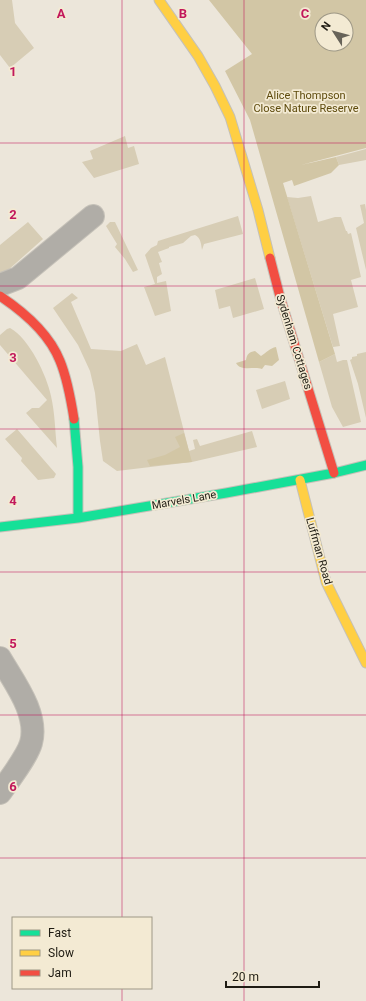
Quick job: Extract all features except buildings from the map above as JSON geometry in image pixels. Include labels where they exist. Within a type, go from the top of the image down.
[{"type":"street","name":"Sydenham Cottages","points":[[158,0],[200,59],[224,102],[234,129],[258,210],[280,297],[310,390],[334,474]]},
{"type":"street","points":[[0,285],[18,278],[93,216]]},
{"type":"street","points":[[0,296],[13,304],[35,324],[58,355],[75,416],[78,446],[78,518]]},
{"type":"street","name":"Marvels Lane","points":[[0,527],[78,518],[334,474],[366,465]]},
{"type":"street","name":"Luffman Road","points":[[300,480],[326,582],[366,663]]},
{"type":"street","points":[[0,658],[24,699],[33,726],[31,744],[19,766],[0,793]]},
{"type":"shaded area","points":[[0,0],[12,0],[15,23],[34,48],[10,68],[0,55]]},
{"type":"shaded area","points":[[125,136],[128,148],[134,146],[139,164],[94,178],[82,162],[93,159],[90,151]]},
{"type":"shaded area","points":[[366,149],[366,160],[339,165],[336,157]]},
{"type":"shaded area","points":[[311,196],[318,222],[335,217],[341,217],[346,231],[348,234],[351,233],[361,277],[351,280],[358,307],[333,314],[340,346],[333,347],[287,197],[298,198]]},
{"type":"shaded area","points":[[365,204],[366,270],[356,228],[364,223],[360,205]]},
{"type":"shaded area","points":[[238,216],[243,234],[204,244],[202,250],[200,239],[195,235],[191,236],[183,243],[158,252],[162,262],[159,263],[162,274],[157,277],[157,283],[166,281],[171,311],[155,316],[144,287],[155,284],[145,255],[151,248],[157,245],[158,241]]},
{"type":"shaded area","points":[[28,222],[43,239],[7,271],[2,273],[0,272],[0,245]]},
{"type":"shaded area","points":[[110,222],[115,222],[138,270],[133,272],[115,247],[117,244],[106,226]]},
{"type":"shaded area","points":[[255,278],[264,309],[233,318],[230,306],[219,309],[215,290]]},
{"type":"shaded area","points":[[72,293],[78,298],[71,302],[91,349],[121,351],[137,344],[146,365],[165,357],[189,451],[195,449],[193,440],[197,439],[200,446],[252,431],[257,447],[192,462],[117,471],[103,461],[95,393],[90,371],[78,345],[53,308]]},
{"type":"shaded area","points":[[10,328],[24,340],[36,358],[46,378],[52,402],[57,448],[26,413],[32,408],[39,408],[47,400],[0,345],[0,335]]},
{"type":"shaded area","points":[[366,352],[366,418],[358,384],[350,360],[352,357],[357,356],[357,354]]},
{"type":"shaded area","points":[[335,354],[337,362],[347,360],[361,422],[343,427],[332,407],[319,362]]},
{"type":"shaded area","points":[[285,381],[290,399],[262,409],[256,390]]},
{"type":"shaded area","points":[[17,429],[56,474],[54,478],[38,480],[21,461],[22,458],[5,439]]},
{"type":"green space","name":"Alice Thompson Close Nature Reserve","points":[[209,0],[366,0],[366,148],[301,165],[336,157],[339,165],[331,173],[294,186],[292,180],[283,183],[335,354],[319,362],[250,120],[225,71],[252,54]]},
{"type":"green space","points":[[276,347],[279,360],[272,366],[265,365],[262,369],[244,368],[238,366],[236,363],[246,360],[251,352],[255,351],[261,356],[270,349]]},
{"type":"green space","points":[[184,433],[192,462],[150,466],[147,460],[165,455],[180,447],[175,437]]},
{"type":"traffic: fast","points":[[74,419],[78,467],[78,518]]},
{"type":"traffic: fast","points":[[0,527],[78,518],[226,493],[334,473],[366,465]]},
{"type":"traffic: slow","points":[[159,0],[198,56],[230,117],[258,210],[270,258]]},
{"type":"traffic: slow","points":[[300,480],[326,582],[366,663]]},
{"type":"traffic: jam","points":[[270,258],[280,297],[334,473]]},
{"type":"traffic: jam","points":[[0,296],[27,316],[43,332],[49,341],[60,361],[67,382],[74,419]]}]
